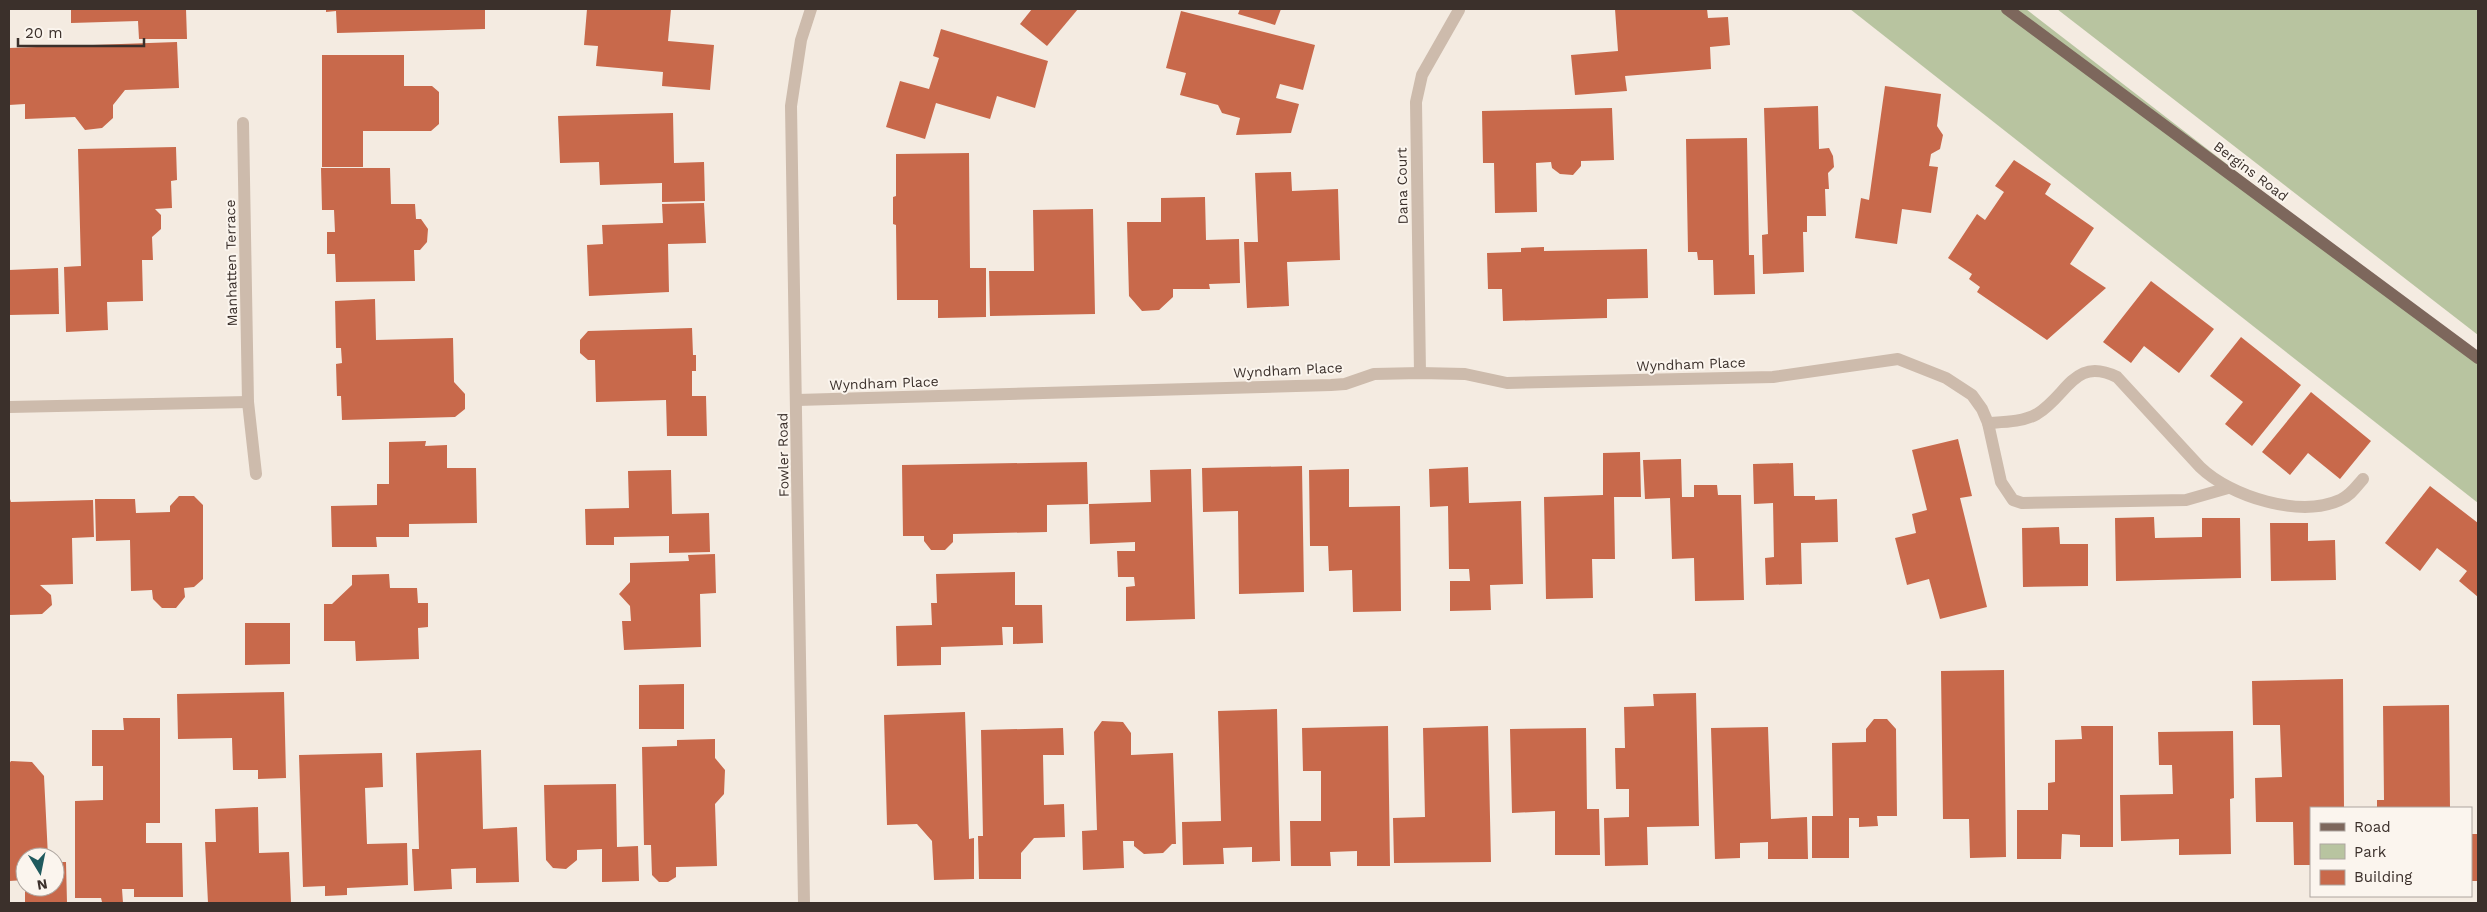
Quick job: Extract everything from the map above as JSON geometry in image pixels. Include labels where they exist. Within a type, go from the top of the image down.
[{"type":"main road","name":"Bergins Road","points":[[2007,9],[2478,358]]},
{"type":"street","name":"Fowler Road","points":[[804,903],[791,106],[801,40],[811,9]]},
{"type":"street","name":"Dana Court","points":[[1420,373],[1416,102],[1422,76],[1459,10]]},
{"type":"street","name":"Manhatten Terrace","points":[[243,122],[248,402],[256,474]]},
{"type":"street","name":"Wyndham Place","points":[[797,400],[1331,385],[1345,384],[1374,374],[1465,374],[1507,383],[1773,377],[1898,360],[1960,386],[1972,395],[1982,409],[1988,423]]},
{"type":"street","points":[[2228,488],[2186,500],[2022,503],[2013,500],[2001,482],[1988,423],[2023,419],[2037,414],[2083,372],[2102,370],[2117,377],[2200,467],[2213,479],[2228,488],[2261,499],[2311,507],[2342,500],[2352,492],[2362,479]]},
{"type":"street","points":[[9,407],[248,402]]},
{"type":"green space","points":[[1850,9],[2026,9],[2478,358],[2478,503]]},
{"type":"green space","points":[[2057,9],[2478,9],[2478,335]]},
{"type":"building","points":[[71,9],[186,9],[187,39],[139,39],[138,21],[71,23]]},
{"type":"building","points":[[326,9],[485,9],[485,29],[337,33],[336,11],[326,12]]},
{"type":"building","points":[[587,9],[671,9],[668,41],[714,45],[710,90],[662,86],[663,72],[596,66],[598,46],[584,45]]},
{"type":"building","points":[[1032,9],[1078,9],[1047,46],[1020,24]]},
{"type":"building","points":[[1240,9],[1281,9],[1275,25],[1238,14]]},
{"type":"building","points":[[1615,9],[1707,9],[1708,18],[1728,17],[1730,45],[1710,47],[1711,69],[1625,76],[1627,91],[1575,95],[1571,55],[1618,51]]},
{"type":"building","points":[[1181,11],[1315,45],[1303,90],[1280,84],[1276,98],[1299,104],[1291,133],[1236,135],[1240,118],[1222,113],[1218,105],[1180,95],[1186,73],[1166,68]]},
{"type":"building","points":[[941,29],[1048,61],[1035,108],[997,96],[990,119],[936,103],[925,139],[886,127],[900,81],[929,89],[939,58],[933,56]]},
{"type":"building","points":[[177,42],[179,88],[125,90],[113,105],[113,118],[102,128],[85,130],[75,117],[25,119],[25,104],[9,105],[9,48]]},
{"type":"building","points":[[322,55],[404,55],[404,86],[432,86],[439,92],[439,124],[431,131],[363,131],[363,167],[322,167]]},
{"type":"building","points":[[1885,86],[1941,94],[1937,126],[1943,135],[1940,149],[1931,154],[1929,166],[1938,167],[1931,213],[1902,209],[1897,244],[1855,238],[1861,198],[1869,200]]},
{"type":"building","points":[[1818,106],[1819,149],[1829,148],[1833,156],[1834,167],[1828,173],[1829,189],[1825,189],[1826,216],[1807,216],[1807,232],[1803,232],[1804,272],[1763,274],[1762,235],[1768,234],[1764,108]]},
{"type":"building","points":[[1612,108],[1614,160],[1581,161],[1581,166],[1573,175],[1560,174],[1552,168],[1551,162],[1536,163],[1537,212],[1495,213],[1494,163],[1483,163],[1482,111]]},
{"type":"building","points":[[673,113],[674,163],[704,162],[705,201],[662,202],[662,183],[600,185],[599,162],[560,163],[558,116]]},
{"type":"building","points":[[1747,138],[1749,255],[1754,255],[1755,294],[1714,295],[1713,260],[1698,260],[1697,252],[1688,252],[1686,139]]},
{"type":"building","points":[[176,147],[177,180],[171,181],[172,208],[155,209],[161,215],[161,229],[152,237],[153,260],[142,260],[143,301],[107,302],[108,330],[66,332],[64,267],[81,266],[78,149]]},
{"type":"building","points":[[969,153],[970,268],[986,268],[986,317],[938,318],[938,300],[897,300],[896,225],[893,224],[893,197],[896,196],[896,154]]},
{"type":"building","points":[[2014,160],[2051,184],[2045,194],[2094,228],[2070,264],[2106,288],[2047,340],[1977,292],[1980,287],[1969,279],[1972,274],[1948,258],[1977,214],[1985,220],[2004,192],[1995,186]]},
{"type":"building","points":[[321,168],[390,168],[391,204],[415,204],[416,219],[421,219],[428,229],[427,242],[420,250],[414,250],[415,281],[336,282],[335,254],[327,254],[327,232],[335,232],[334,210],[322,210]]},
{"type":"building","points":[[1291,172],[1292,191],[1338,189],[1340,260],[1287,262],[1289,306],[1247,308],[1244,242],[1258,242],[1255,173]]},
{"type":"building","points":[[1205,197],[1206,240],[1239,239],[1240,283],[1209,284],[1210,289],[1173,289],[1173,297],[1159,310],[1142,311],[1129,296],[1127,222],[1161,222],[1161,198]]},
{"type":"building","points":[[704,203],[706,243],[668,244],[669,292],[589,296],[587,245],[603,244],[602,225],[663,223],[662,204]]},
{"type":"building","points":[[1093,209],[1095,314],[990,316],[989,271],[1034,271],[1033,210]]},
{"type":"building","points":[[1544,247],[1544,251],[1647,249],[1648,298],[1607,299],[1607,318],[1503,321],[1502,289],[1488,289],[1487,253],[1521,252],[1521,248]]},
{"type":"building","points":[[58,268],[59,314],[9,315],[9,270]]},
{"type":"building","points":[[2151,281],[2214,329],[2179,373],[2144,346],[2131,363],[2103,342]]},
{"type":"building","points":[[375,299],[376,340],[453,338],[454,382],[465,394],[465,409],[455,417],[342,420],[341,396],[337,396],[336,364],[342,363],[341,348],[336,348],[335,301]]},
{"type":"building","points":[[692,328],[693,355],[696,355],[696,371],[692,371],[692,396],[706,396],[707,436],[667,436],[666,400],[596,402],[595,360],[588,360],[580,353],[580,340],[588,331]]},
{"type":"building","points":[[2241,337],[2301,385],[2252,446],[2225,424],[2243,402],[2210,376]]},
{"type":"building","points":[[2311,392],[2371,441],[2340,479],[2308,453],[2290,475],[2262,452]]},
{"type":"building","points":[[1958,439],[1972,496],[1960,498],[1987,607],[1940,619],[1929,579],[1907,585],[1895,538],[1916,533],[1912,514],[1927,510],[1912,450]]},
{"type":"building","points":[[426,441],[425,446],[447,445],[447,468],[476,468],[477,523],[409,524],[409,537],[376,537],[377,547],[332,547],[331,506],[377,505],[377,484],[389,484],[389,442]]},
{"type":"building","points":[[1640,452],[1641,497],[1614,497],[1615,559],[1592,559],[1593,598],[1546,599],[1544,497],[1603,495],[1603,453]]},
{"type":"building","points":[[1681,459],[1682,497],[1694,497],[1694,485],[1717,485],[1718,495],[1741,495],[1744,600],[1695,601],[1694,558],[1672,559],[1670,498],[1645,499],[1643,460]]},
{"type":"building","points":[[1087,462],[1088,504],[1047,505],[1047,532],[953,534],[953,542],[945,550],[931,550],[924,541],[924,536],[903,536],[902,465]]},
{"type":"building","points":[[1793,463],[1794,496],[1815,496],[1815,500],[1837,499],[1838,542],[1801,543],[1802,584],[1766,585],[1765,558],[1774,557],[1773,503],[1754,504],[1753,464]]},
{"type":"building","points":[[1302,466],[1304,592],[1239,594],[1238,511],[1203,512],[1202,468]]},
{"type":"building","points":[[1468,467],[1469,503],[1521,501],[1523,584],[1490,585],[1491,610],[1450,611],[1450,581],[1470,581],[1469,569],[1449,569],[1448,506],[1430,507],[1429,469]]},
{"type":"building","points":[[1191,469],[1195,619],[1126,621],[1126,587],[1135,586],[1134,577],[1118,577],[1117,551],[1135,551],[1135,542],[1090,544],[1089,504],[1151,502],[1150,470]]},
{"type":"building","points":[[1349,469],[1349,507],[1400,506],[1401,611],[1353,612],[1352,570],[1329,571],[1328,546],[1310,546],[1309,470]]},
{"type":"building","points":[[671,470],[672,514],[709,513],[710,552],[669,553],[669,536],[614,537],[614,545],[586,545],[585,509],[629,508],[628,471]]},
{"type":"building","points":[[2430,486],[2478,523],[2478,597],[2459,581],[2467,571],[2437,548],[2420,571],[2385,543]]},
{"type":"building","points":[[9,496],[11,502],[93,500],[94,537],[72,538],[73,584],[40,585],[51,595],[52,605],[42,614],[9,615]]},
{"type":"building","points":[[179,496],[194,496],[203,505],[203,579],[194,587],[184,588],[185,597],[176,608],[162,608],[153,599],[152,590],[131,591],[130,540],[96,541],[95,499],[135,499],[136,513],[170,512],[170,506]]},
{"type":"building","points":[[2154,517],[2155,538],[2202,537],[2202,518],[2240,518],[2241,578],[2116,581],[2115,518]]},
{"type":"building","points":[[2270,523],[2308,523],[2308,541],[2335,540],[2336,580],[2271,581]]},
{"type":"building","points":[[2059,527],[2060,544],[2088,544],[2088,586],[2023,587],[2022,528]]},
{"type":"building","points":[[715,554],[716,593],[700,594],[701,647],[624,650],[622,621],[631,621],[630,606],[619,594],[630,582],[630,563],[689,561],[688,555]]},
{"type":"building","points":[[1015,572],[1015,605],[1042,605],[1043,643],[1013,644],[1013,627],[1002,627],[1003,645],[941,647],[941,665],[897,666],[896,626],[932,625],[931,603],[937,603],[936,574]]},
{"type":"building","points":[[389,574],[390,588],[417,588],[418,603],[428,603],[428,627],[418,628],[419,659],[356,661],[355,641],[324,641],[324,604],[332,604],[352,585],[352,575]]},
{"type":"building","points":[[245,623],[290,623],[290,664],[245,665]]},
{"type":"building","points":[[2004,670],[2006,857],[1970,858],[1969,819],[1943,819],[1941,671]]},
{"type":"building","points":[[2343,679],[2344,807],[2310,807],[2310,865],[2294,865],[2293,822],[2256,822],[2255,778],[2282,777],[2280,725],[2253,725],[2252,681]]},
{"type":"building","points":[[684,684],[684,729],[639,729],[639,685]]},
{"type":"building","points":[[284,692],[286,778],[258,779],[258,770],[233,770],[232,738],[178,739],[177,694]]},
{"type":"building","points":[[1696,693],[1699,826],[1647,827],[1648,865],[1605,866],[1604,818],[1629,817],[1629,789],[1616,789],[1615,748],[1625,748],[1624,707],[1654,706],[1653,694]]},
{"type":"building","points":[[2449,705],[2450,807],[2377,807],[2377,800],[2384,800],[2383,706]]},
{"type":"building","points":[[1277,709],[1280,861],[1252,862],[1252,847],[1223,848],[1224,864],[1183,865],[1182,822],[1221,821],[1218,711]]},
{"type":"building","points":[[965,712],[969,839],[974,838],[974,879],[934,880],[932,841],[917,824],[887,825],[884,715]]},
{"type":"building","points":[[123,718],[160,718],[160,823],[146,823],[146,843],[182,843],[183,897],[134,897],[134,889],[122,889],[123,903],[102,902],[101,898],[75,898],[75,801],[103,800],[103,766],[92,766],[92,730],[124,730]]},
{"type":"building","points":[[1874,719],[1887,719],[1896,729],[1897,816],[1877,816],[1878,826],[1859,827],[1859,818],[1849,818],[1849,858],[1812,858],[1812,816],[1833,816],[1832,743],[1866,742],[1866,729]]},
{"type":"building","points":[[1102,721],[1123,722],[1131,733],[1131,755],[1173,753],[1176,844],[1172,844],[1163,853],[1144,854],[1134,846],[1134,841],[1123,841],[1124,868],[1083,870],[1082,831],[1097,830],[1094,732]]},
{"type":"building","points":[[1388,726],[1390,866],[1357,866],[1357,851],[1330,852],[1331,866],[1291,866],[1290,821],[1321,821],[1321,771],[1303,771],[1302,728]]},
{"type":"building","points":[[1488,726],[1491,862],[1394,863],[1393,818],[1425,817],[1423,728]]},
{"type":"building","points":[[2081,726],[2113,726],[2113,847],[2080,847],[2080,835],[2062,834],[2061,859],[2017,859],[2017,810],[2048,810],[2048,783],[2055,782],[2055,740],[2082,739]]},
{"type":"building","points":[[1768,727],[1771,819],[1807,817],[1808,859],[1768,859],[1768,842],[1740,843],[1740,858],[1715,859],[1711,728]]},
{"type":"building","points":[[1063,728],[1064,755],[1043,755],[1044,805],[1064,804],[1065,837],[1034,838],[1021,853],[1021,879],[979,879],[978,836],[983,836],[981,730]]},
{"type":"building","points":[[1586,728],[1587,809],[1599,809],[1600,855],[1555,855],[1555,811],[1512,813],[1510,729]]},
{"type":"building","points":[[2233,731],[2234,798],[2230,799],[2231,854],[2179,855],[2179,839],[2121,841],[2120,795],[2173,794],[2172,765],[2159,765],[2158,732]]},
{"type":"building","points":[[715,739],[715,758],[725,770],[724,794],[715,804],[717,866],[676,867],[676,877],[668,882],[659,882],[652,875],[651,845],[644,845],[642,747],[677,746],[677,740]]},
{"type":"building","points":[[481,750],[483,829],[517,827],[519,882],[476,883],[476,868],[451,869],[452,889],[414,891],[412,849],[419,849],[416,753]]},
{"type":"building","points":[[382,753],[383,787],[365,788],[367,844],[407,843],[408,885],[347,888],[347,895],[325,896],[325,886],[303,887],[299,755]]},
{"type":"building","points":[[11,761],[32,762],[44,776],[48,847],[15,847],[15,881],[9,881],[9,764]]},
{"type":"building","points":[[616,784],[617,847],[638,846],[639,881],[602,882],[602,849],[577,850],[577,860],[566,869],[553,868],[546,860],[544,785]]},
{"type":"building","points":[[258,807],[259,853],[289,852],[291,903],[208,903],[205,842],[216,842],[215,809]]},
{"type":"building","points":[[2472,834],[2478,834],[2478,881],[2472,881]]},
{"type":"building","points":[[66,862],[67,903],[25,903],[25,897],[65,897]]}]
